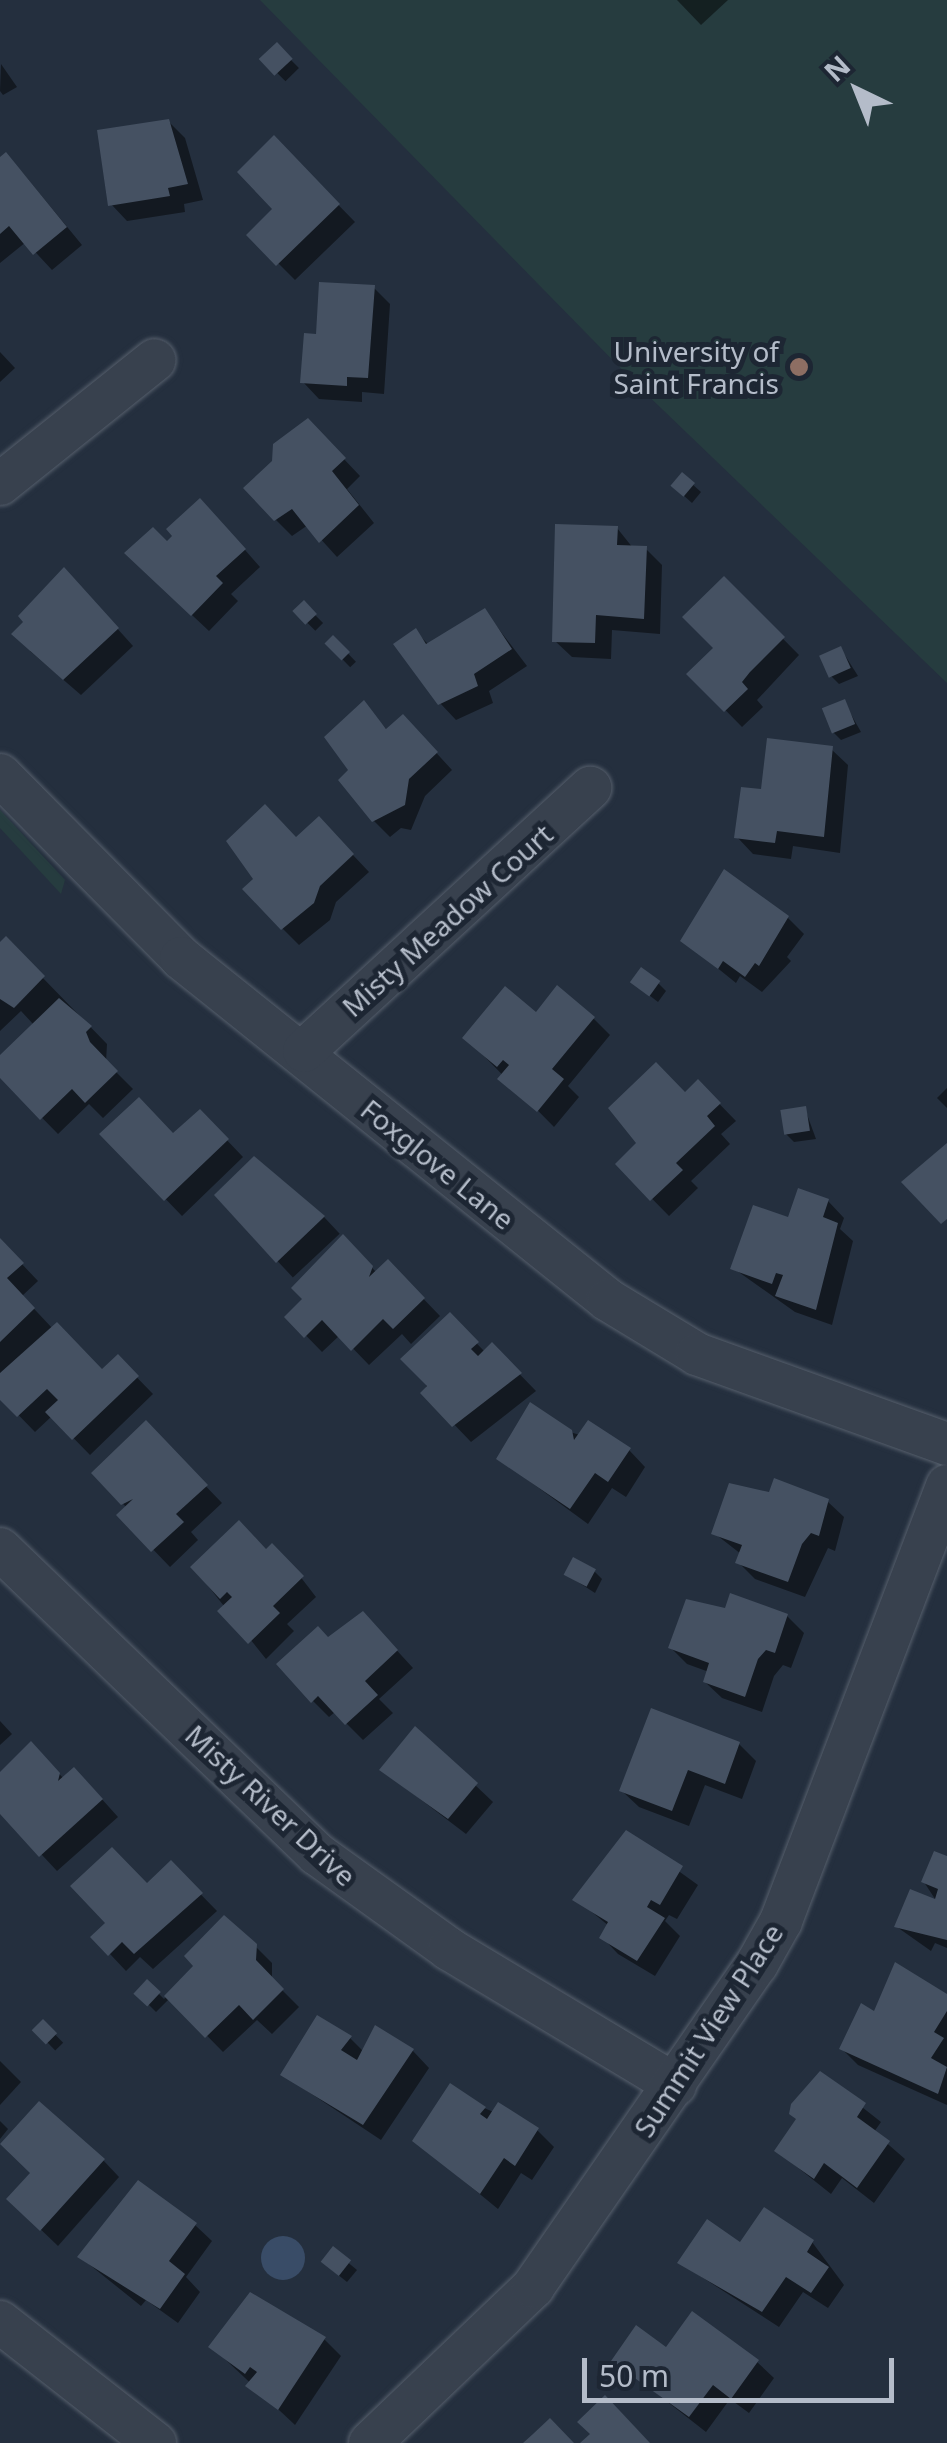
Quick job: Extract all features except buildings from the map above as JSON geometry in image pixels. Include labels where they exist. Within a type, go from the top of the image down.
[{"type":"street","points":[[0,484],[154,360]]},
{"type":"street","name":"Foxglove Lane","points":[[0,775],[146,927],[304,1051],[545,1251],[652,1330],[753,1377],[947,1444]]},
{"type":"street","name":"Misty Meadow Court","points":[[304,1051],[590,788]]},
{"type":"street","name":"Summit View Place","points":[[370,2443],[533,2287],[675,2085],[781,1921],[947,1486]]},
{"type":"street","name":"Misty River Drive","points":[[0,1549],[358,1886],[675,2085]]},
{"type":"street","points":[[0,2322],[154,2443]]},
{"type":"green space","points":[[260,0],[947,0],[947,683],[637,385]]},
{"type":"green space","points":[[0,810],[65,880],[61,894],[0,828]]},
{"type":"water","points":[[283,2236],[299,2242],[305,2258],[299,2274],[283,2280],[267,2274],[261,2258],[267,2242]]},
{"type":"place","name":"University of Saint Francis","points":[[799,367]]}]
